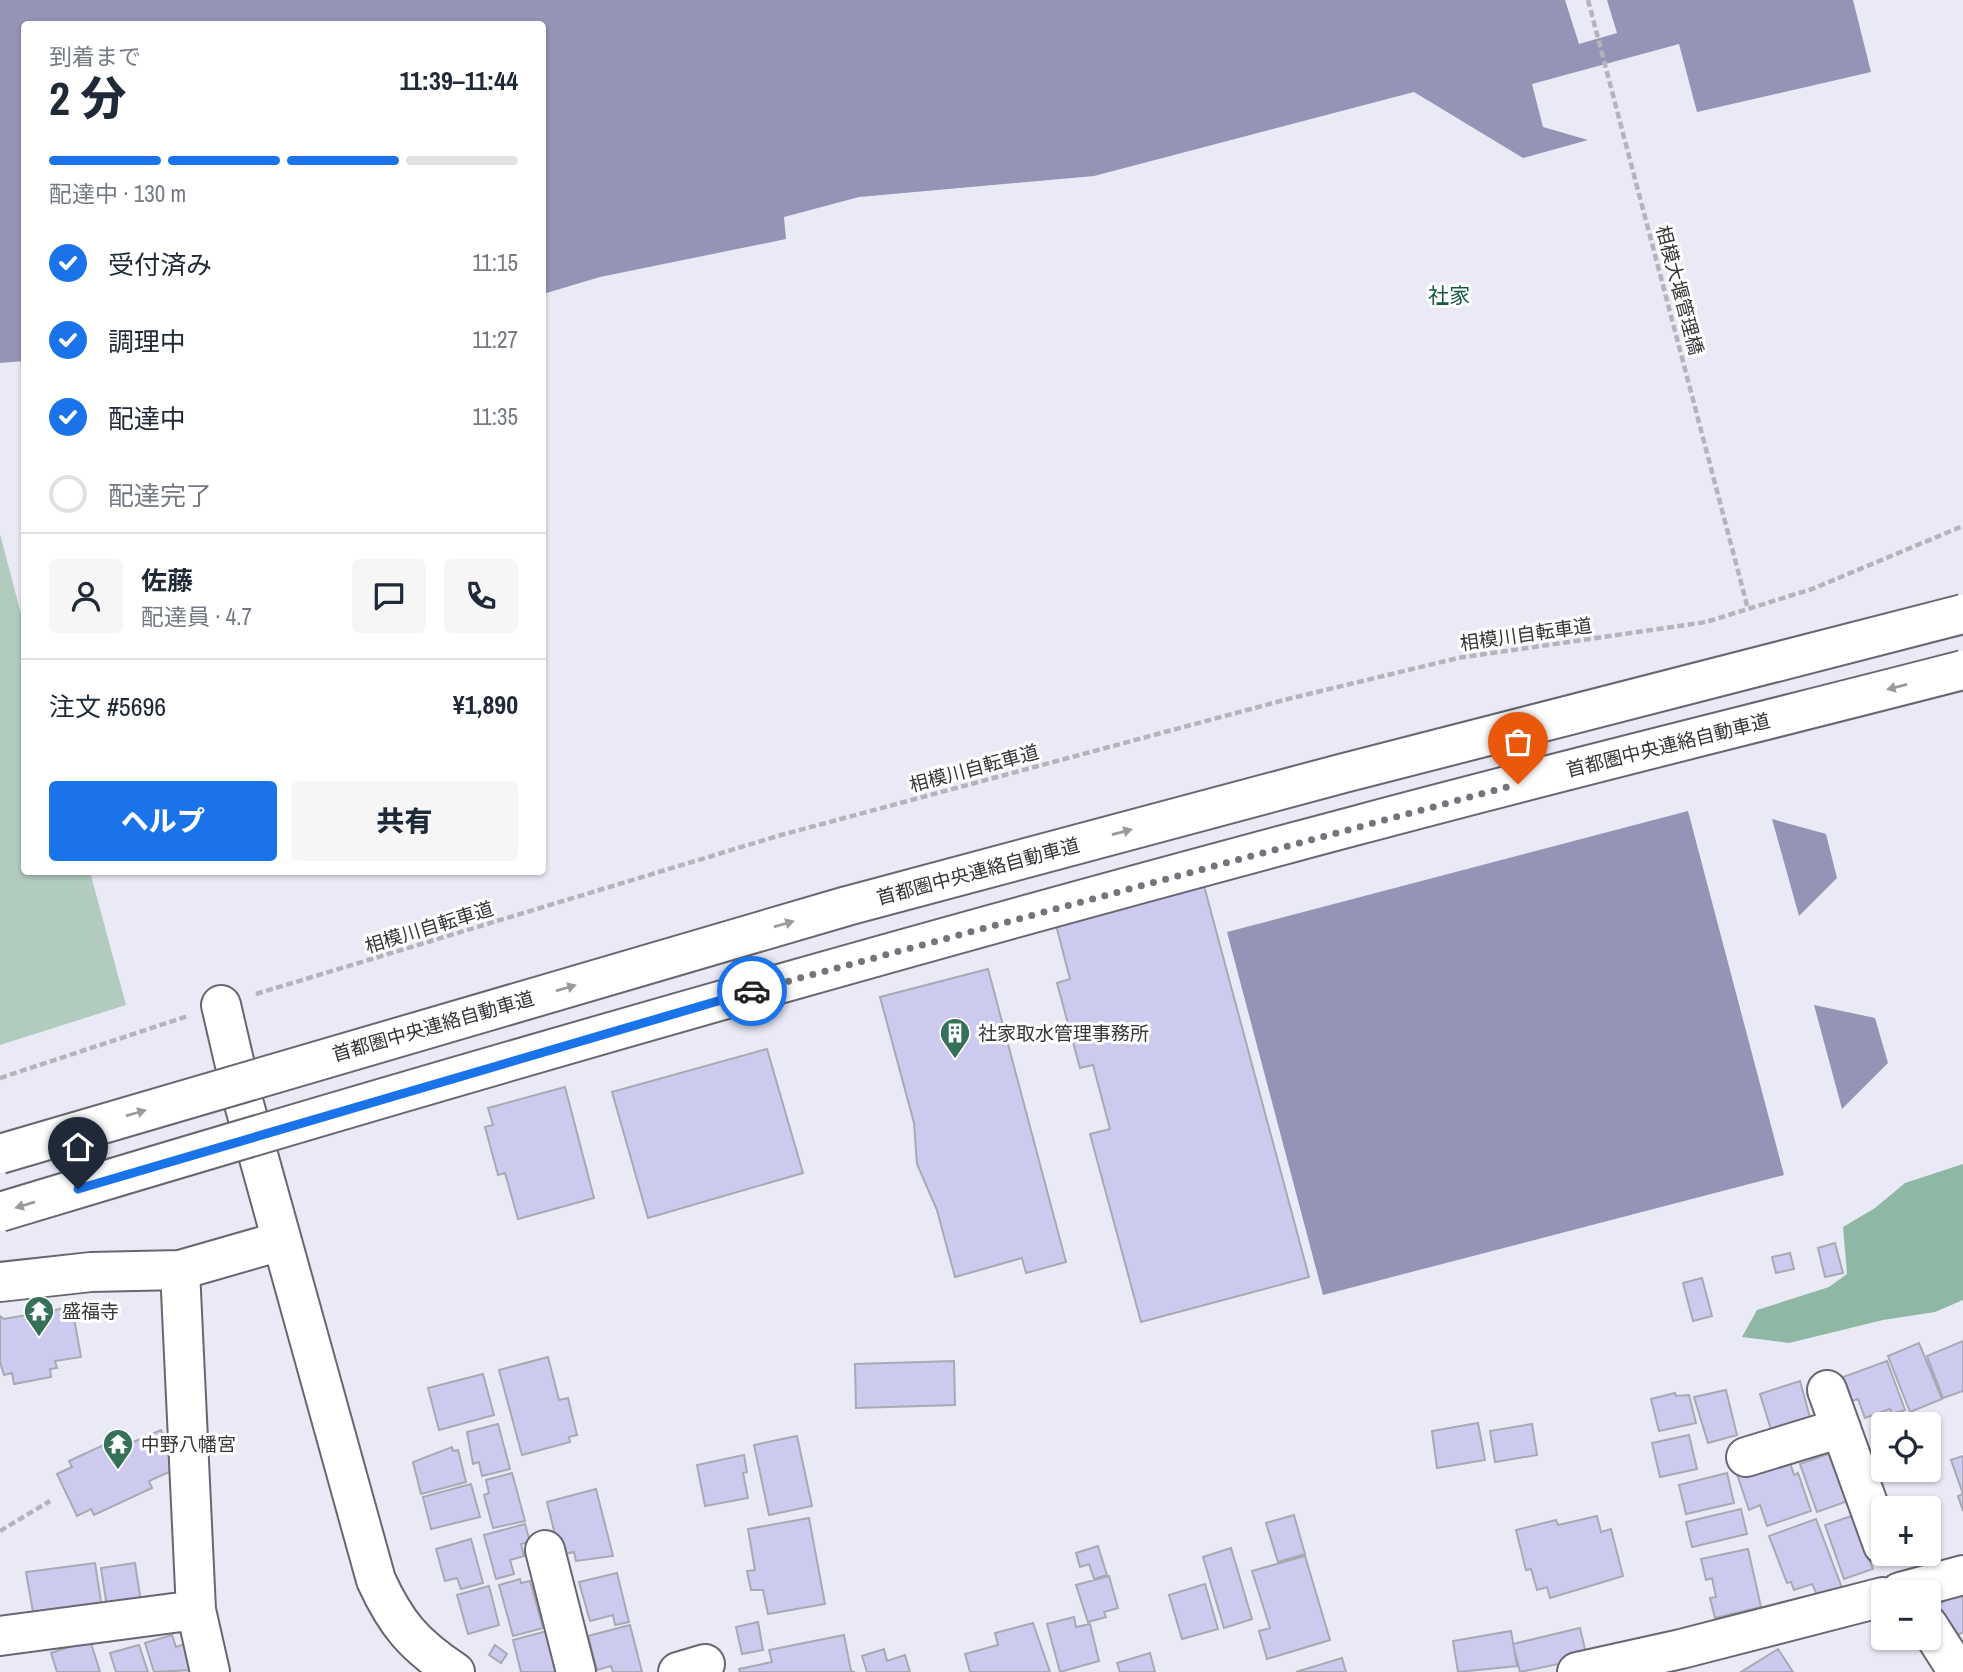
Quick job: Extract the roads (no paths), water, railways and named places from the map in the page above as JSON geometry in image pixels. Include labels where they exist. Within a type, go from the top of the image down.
[{"type":"main road","name":"首都圏中央連絡自動車道","points":[[0,1154],[847,906],[1331,776],[1963,614]]},
{"type":"main road","name":"首都圏中央連絡自動車道","points":[[0,1212],[362,1103],[864,959],[1361,824],[1963,670]]},
{"type":"main road","points":[[221,1005],[281,1241],[376,1580],[389,1609],[406,1634],[428,1654],[455,1672]]},
{"type":"main road","points":[[0,1282],[91,1272],[180,1270],[281,1241]]},
{"type":"main road","points":[[180,1270],[196,1610],[210,1672]]},
{"type":"main road","points":[[1828,1390],[1871,1512]]},
{"type":"main road","points":[[1746,1457],[1841,1428]]},
{"type":"main road","points":[[545,1550],[576,1672]]},
{"type":"main road","points":[[1941,1581],[1963,1575]]},
{"type":"main road","points":[[1577,1672],[1686,1660],[1871,1601]]},
{"type":"main road","points":[[0,1636],[196,1610]]},
{"type":"main road","points":[[1941,1645],[1958,1672]]},
{"type":"water","points":[[0,0],[1565,0],[1579,44],[1617,33],[1607,0],[1853,0],[1871,72],[1697,112],[1679,44],[1532,84],[1543,127],[1588,140],[1523,158],[1414,92],[1094,176],[859,197],[784,217],[786,239],[600,277],[546,293],[546,21],[21,21],[21,361],[0,363]]},
{"type":"water","points":[[1688,811],[1784,1175],[1323,1295],[1227,932]]},
{"type":"water","points":[[1772,819],[1826,834],[1837,878],[1799,916]]},
{"type":"water","points":[[1814,1005],[1875,1018],[1888,1063],[1842,1109]]},
{"type":"place","name":"社家取水管理事務所","points":[[955,1060]]},
{"type":"place","name":"盛福寺","points":[[39,1338]]},
{"type":"place","name":"中野八幡宮","points":[[118,1471]]},
{"type":"district","name":"社家","points":[[1449,295]]}]
